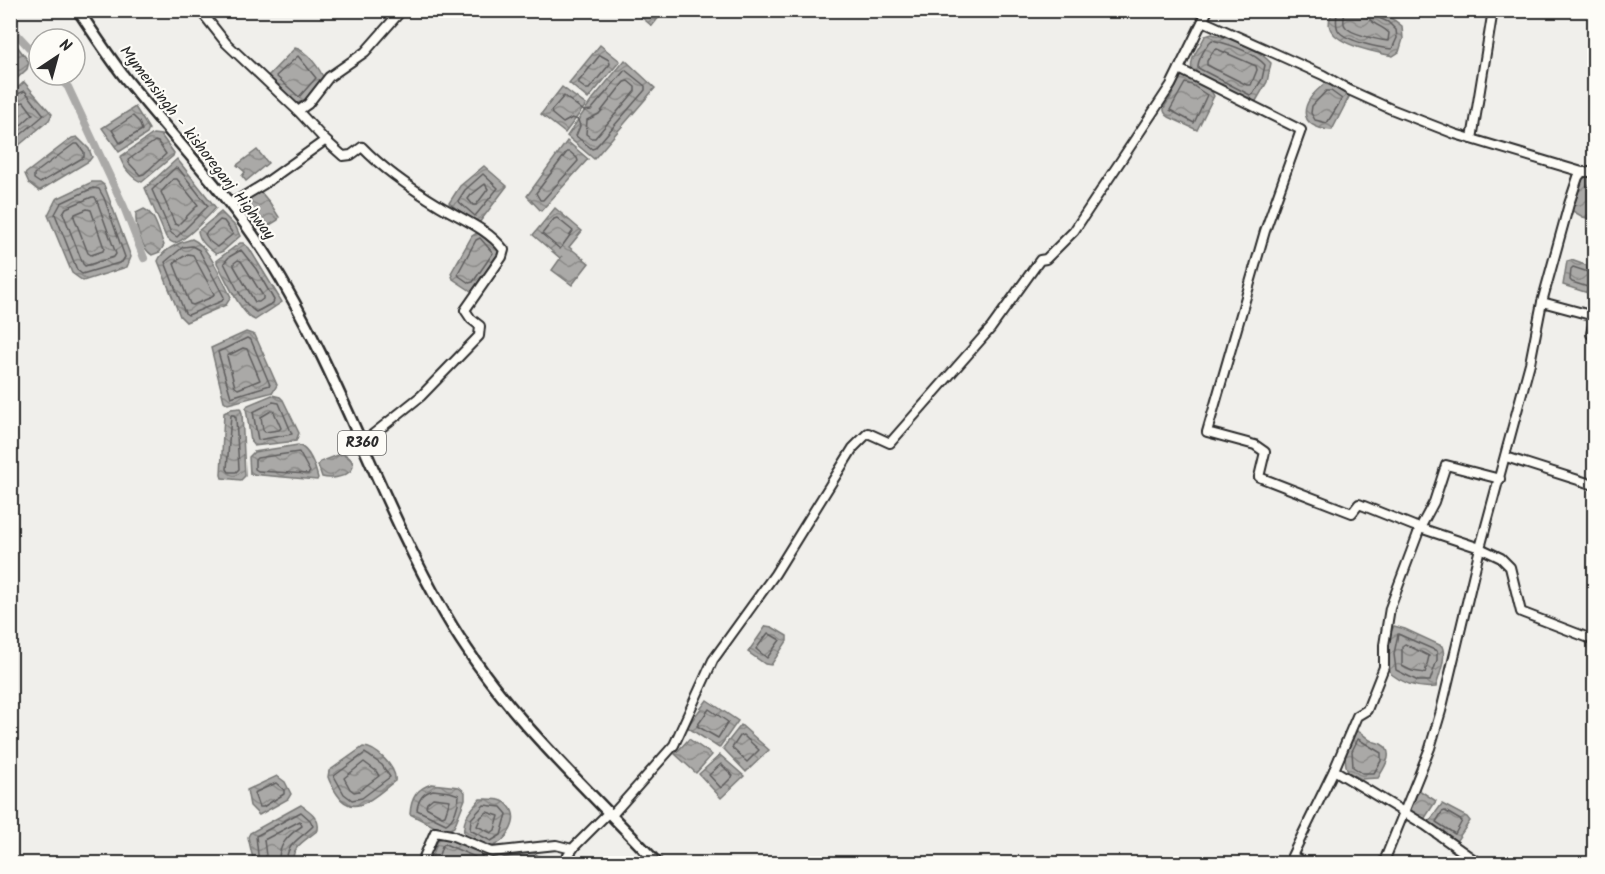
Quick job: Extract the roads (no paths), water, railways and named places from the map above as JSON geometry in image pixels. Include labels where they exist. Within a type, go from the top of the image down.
[{"type":"main road","name":"Mymensingh - kishoreganj Highway","points":[[78,10],[125,78],[231,204],[255,237],[293,300],[406,540],[444,613],[467,650],[518,717],[658,864]]},
{"type":"street","points":[[201,10],[226,43],[343,156],[351,155],[362,147],[379,165],[437,204],[492,236],[504,250],[502,257],[465,310],[480,326],[480,336],[421,396],[362,443]]},
{"type":"street","points":[[298,111],[308,104],[329,77],[365,52],[402,10]]},
{"type":"street","points":[[562,864],[572,849],[610,813],[674,745],[713,660],[775,574],[853,447],[868,433],[890,443],[991,328],[1040,260],[1046,259],[1074,231],[1171,85],[1208,10]]},
{"type":"street","points":[[1472,139],[1493,10]]},
{"type":"street","points":[[1203,21],[1323,75],[1391,109],[1472,139],[1582,172],[1594,172]]},
{"type":"street","points":[[1179,69],[1301,130],[1265,231],[1207,432],[1255,445],[1264,452],[1259,477],[1352,513],[1359,504],[1480,548],[1501,558],[1510,567],[1521,612],[1594,640]]},
{"type":"street","points":[[231,204],[264,184],[323,142],[324,139]]},
{"type":"street","points":[[1383,864],[1430,748],[1441,711],[1480,548],[1530,363],[1542,302],[1569,204],[1578,177],[1582,172]]},
{"type":"street","points":[[1542,302],[1594,318],[1590,334],[1594,335]]},
{"type":"street","points":[[1506,457],[1594,485]]},
{"type":"street","points":[[1307,864],[1292,856],[1334,770],[1357,716],[1367,710],[1384,667],[1384,645],[1390,608],[1420,528],[1434,502],[1446,465],[1500,479]]},
{"type":"street","points":[[1334,770],[1405,813],[1480,864]]},
{"type":"street","points":[[421,864],[435,832],[452,835],[492,852],[556,845],[572,849]]},
{"type":"water","points":[[634,11],[664,11],[652,26]]},
{"type":"water","points":[[1334,11],[1370,11],[1386,15],[1394,20],[1402,26],[1403,39],[1399,52],[1393,56],[1373,52],[1338,37],[1331,30],[1329,21]]},
{"type":"water","points":[[1212,34],[1244,45],[1271,63],[1267,82],[1256,101],[1249,101],[1193,73],[1192,63],[1195,54],[1205,36]]},
{"type":"water","points":[[11,38],[27,59],[27,69],[11,84]]},
{"type":"water","points":[[600,45],[620,61],[588,99],[569,83]]},
{"type":"water","points":[[295,48],[304,52],[320,71],[324,80],[308,97],[296,103],[268,76]]},
{"type":"water","points":[[625,60],[655,88],[594,159],[567,136],[592,100]]},
{"type":"water","points":[[1182,76],[1205,85],[1214,96],[1197,130],[1169,117],[1164,112]]},
{"type":"water","points":[[24,82],[52,114],[49,120],[11,152],[11,94]]},
{"type":"water","points":[[1325,84],[1338,88],[1349,97],[1332,130],[1312,124],[1305,113],[1310,98]]},
{"type":"water","points":[[562,87],[586,105],[565,133],[541,114]]},
{"type":"water","points":[[135,107],[149,129],[147,134],[119,152],[102,128]]},
{"type":"water","points":[[153,134],[161,135],[174,153],[142,182],[128,172],[120,157]]},
{"type":"water","points":[[77,137],[89,149],[92,157],[89,161],[39,191],[29,183],[25,174],[72,138]]},
{"type":"water","points":[[567,141],[588,159],[541,211],[527,196]]},
{"type":"water","points":[[257,150],[268,163],[246,181],[242,176],[245,172],[237,165]]},
{"type":"water","points":[[177,159],[216,208],[190,234],[174,243],[166,237],[145,188]]},
{"type":"water","points":[[484,166],[507,186],[479,223],[476,223],[449,203],[460,186]]},
{"type":"water","points":[[1594,177],[1594,220],[1571,210],[1580,180]]},
{"type":"water","points":[[92,182],[100,182],[104,185],[131,257],[127,267],[83,281],[72,273],[48,215],[56,199]]},
{"type":"water","points":[[260,191],[279,217],[263,229],[252,216],[248,203],[248,199]]},
{"type":"water","points":[[555,208],[582,231],[569,247],[589,263],[572,285],[552,270],[562,256],[560,258],[533,235]]},
{"type":"water","points":[[144,209],[154,220],[164,245],[160,252],[152,255],[139,236],[136,213]]},
{"type":"water","points":[[221,212],[236,227],[240,236],[216,254],[202,241],[198,231]]},
{"type":"water","points":[[480,231],[500,250],[499,255],[475,290],[471,291],[453,279],[451,273],[472,236]]},
{"type":"water","points":[[192,239],[209,256],[231,297],[226,305],[186,322],[180,316],[158,261],[167,250]]},
{"type":"water","points":[[240,243],[249,248],[282,302],[255,320],[244,311],[217,263],[217,260]]},
{"type":"water","points":[[1571,260],[1594,268],[1594,295],[1563,285],[1567,261]]},
{"type":"water","points":[[246,332],[255,335],[277,385],[273,392],[228,404],[224,401],[211,348]]},
{"type":"water","points":[[272,395],[283,400],[299,433],[296,441],[254,446],[251,442],[246,408]]},
{"type":"water","points":[[240,408],[245,476],[241,480],[222,478],[224,413]]},
{"type":"water","points":[[298,445],[306,450],[311,458],[317,473],[317,480],[250,474],[249,457],[254,452]]},
{"type":"water","points":[[343,453],[353,464],[352,469],[343,476],[322,477],[318,465],[320,462]]},
{"type":"water","points":[[766,626],[787,636],[787,641],[771,665],[765,664],[748,652]]},
{"type":"water","points":[[1394,626],[1442,646],[1443,661],[1436,687],[1412,685],[1391,674],[1388,650],[1389,637]]},
{"type":"water","points":[[707,700],[738,721],[719,748],[687,727]]},
{"type":"water","points":[[741,725],[769,750],[746,772],[723,748]]},
{"type":"water","points":[[1357,731],[1381,744],[1388,751],[1387,760],[1378,778],[1361,779],[1348,772],[1345,761],[1346,750]]},
{"type":"water","points":[[689,739],[712,755],[696,773],[675,754]]},
{"type":"water","points":[[363,747],[374,750],[385,759],[393,770],[395,781],[366,802],[351,805],[344,802],[334,790],[328,777],[329,771]]},
{"type":"water","points":[[720,755],[744,776],[721,798],[699,774]]},
{"type":"water","points":[[277,776],[285,782],[291,794],[288,799],[259,815],[250,806],[247,790]]},
{"type":"water","points":[[432,784],[459,787],[465,792],[465,799],[454,827],[446,831],[410,814],[416,794],[422,788]]},
{"type":"water","points":[[1419,790],[1436,801],[1423,821],[1408,812]]},
{"type":"water","points":[[480,799],[502,801],[512,811],[513,823],[507,836],[491,847],[464,834],[466,819]]},
{"type":"water","points":[[1442,804],[1467,817],[1470,821],[1455,843],[1428,823]]},
{"type":"water","points":[[301,805],[316,818],[318,830],[294,852],[294,863],[254,863],[248,837],[250,833]]},
{"type":"water","points":[[450,839],[480,853],[481,863],[430,863],[438,840]]},
{"type":"water","points":[[525,852],[534,853],[540,857],[541,863],[493,863],[499,859]]},
{"type":"waterway","points":[[10,27],[27,45]]},
{"type":"waterway","points":[[68,87],[124,207],[144,258]]}]
